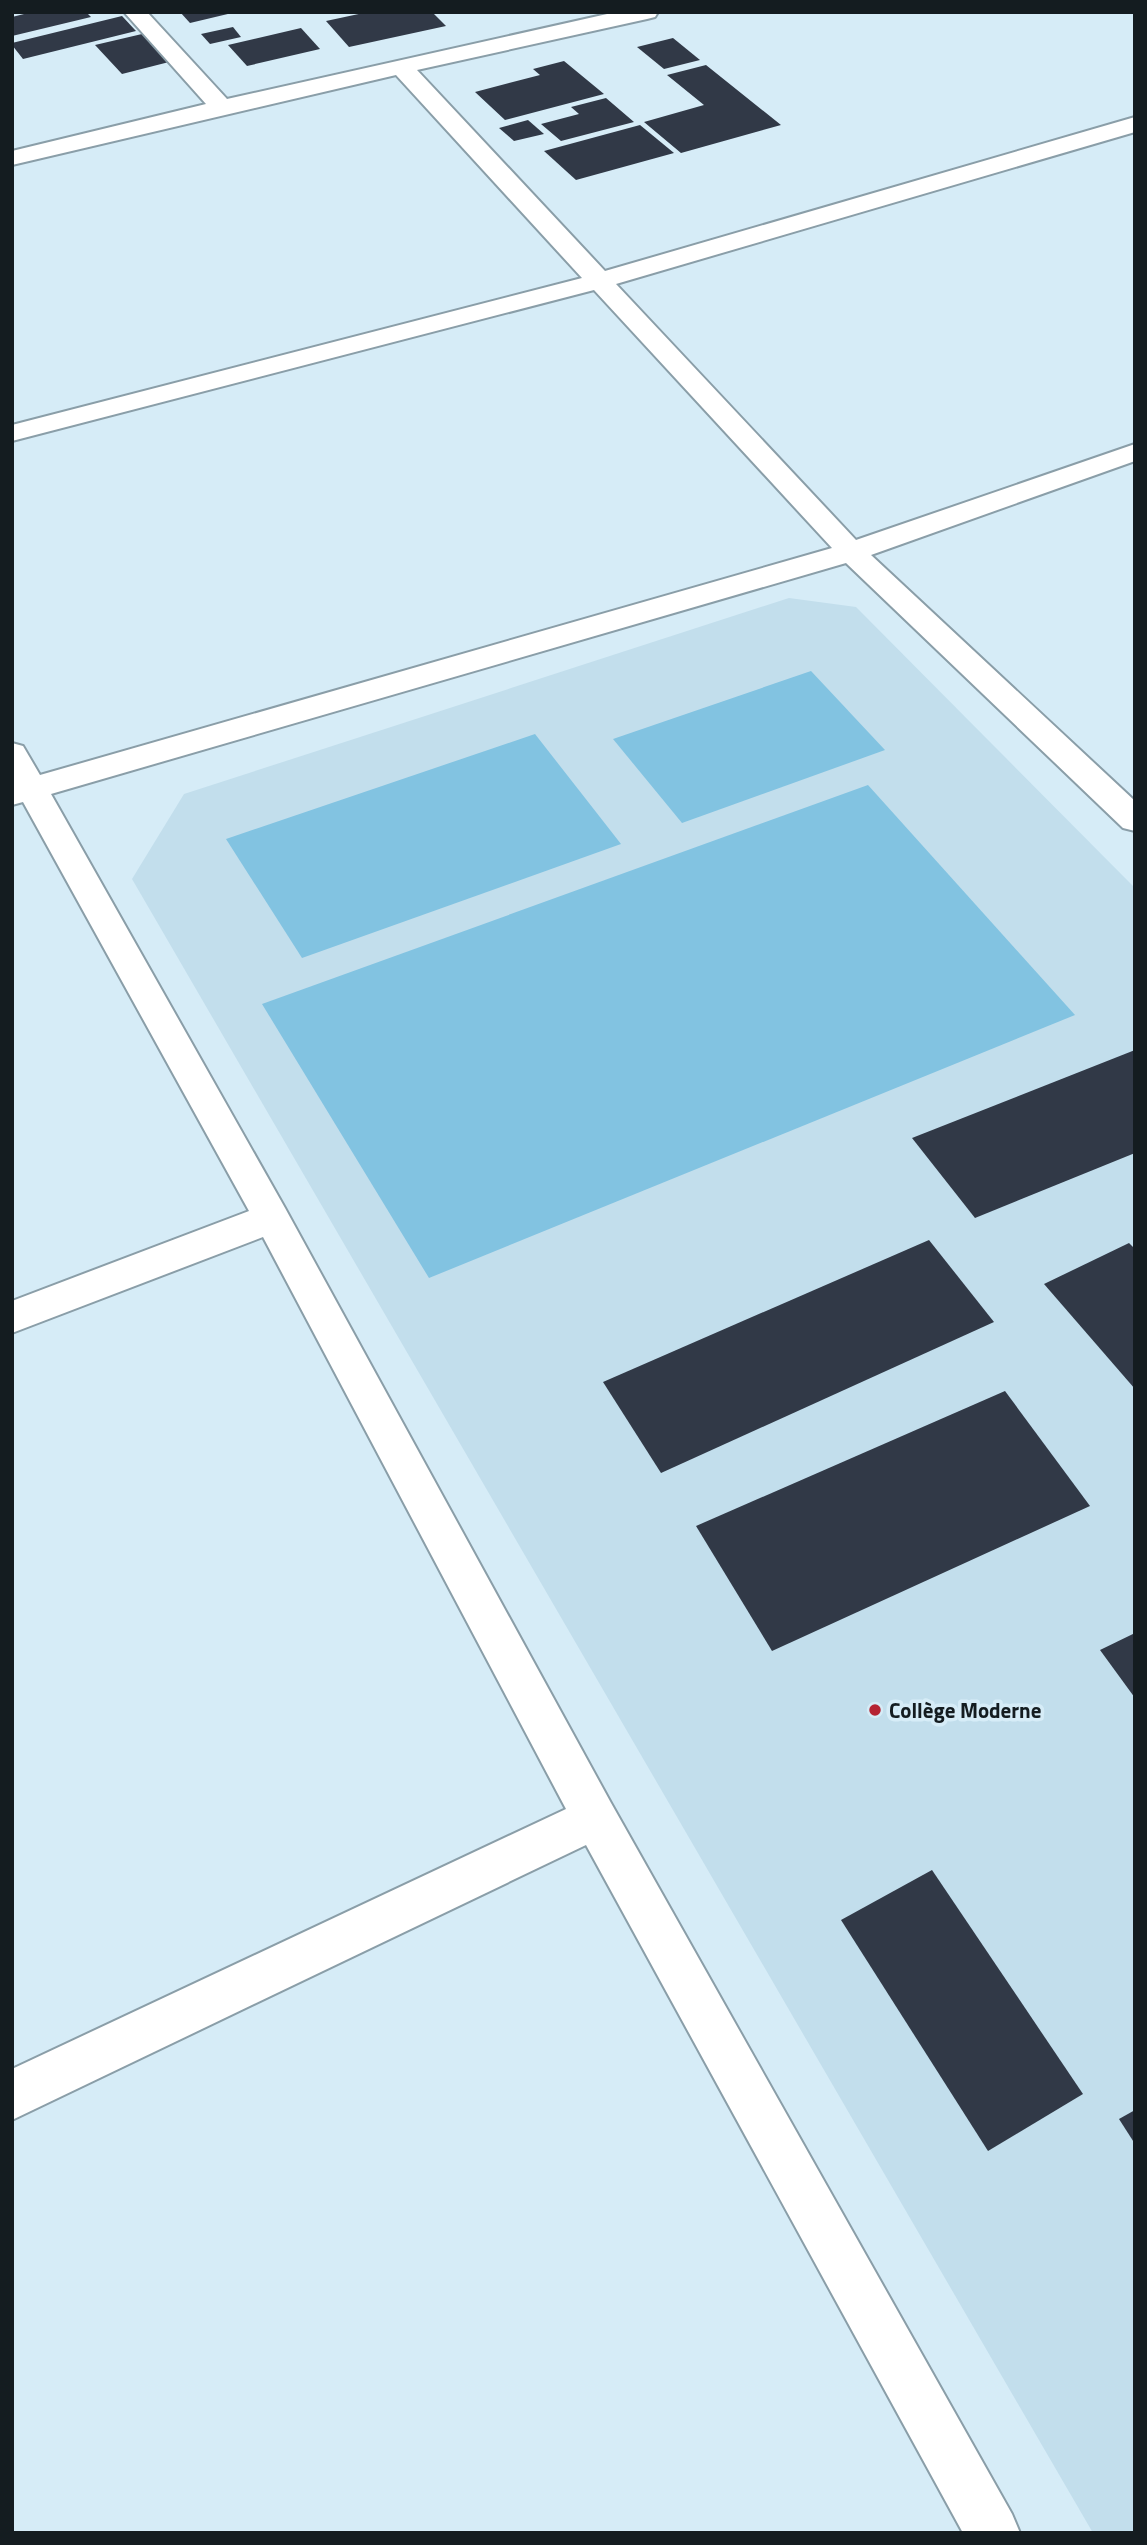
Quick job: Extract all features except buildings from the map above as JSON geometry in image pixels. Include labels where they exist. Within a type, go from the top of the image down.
[{"type":"street","points":[[135,12],[222,107]]},
{"type":"street","points":[[12,159],[222,107],[647,12]]},
{"type":"street","points":[[402,68],[851,552],[1135,820]]},
{"type":"street","points":[[12,433],[599,281],[1135,124]]},
{"type":"street","points":[[993,2533],[596,1818],[272,1218],[18,778],[851,552],[1135,452]]},
{"type":"street","points":[[12,1317],[272,1218]]},
{"type":"street","points":[[12,2095],[596,1818]]},
{"type":"shaded area","name":"Collège Moderne","points":[[789,598],[856,607],[1135,888],[1135,2533],[1093,2533],[132,879],[184,794]]},
{"type":"shaded area","points":[[811,671],[885,750],[682,823],[613,739]]},
{"type":"shaded area","points":[[535,734],[621,844],[302,958],[226,839]]},
{"type":"shaded area","points":[[868,785],[1075,1015],[429,1278],[262,1004]]},
{"type":"place","name":"Collège Moderne","points":[[875,1710]]}]
